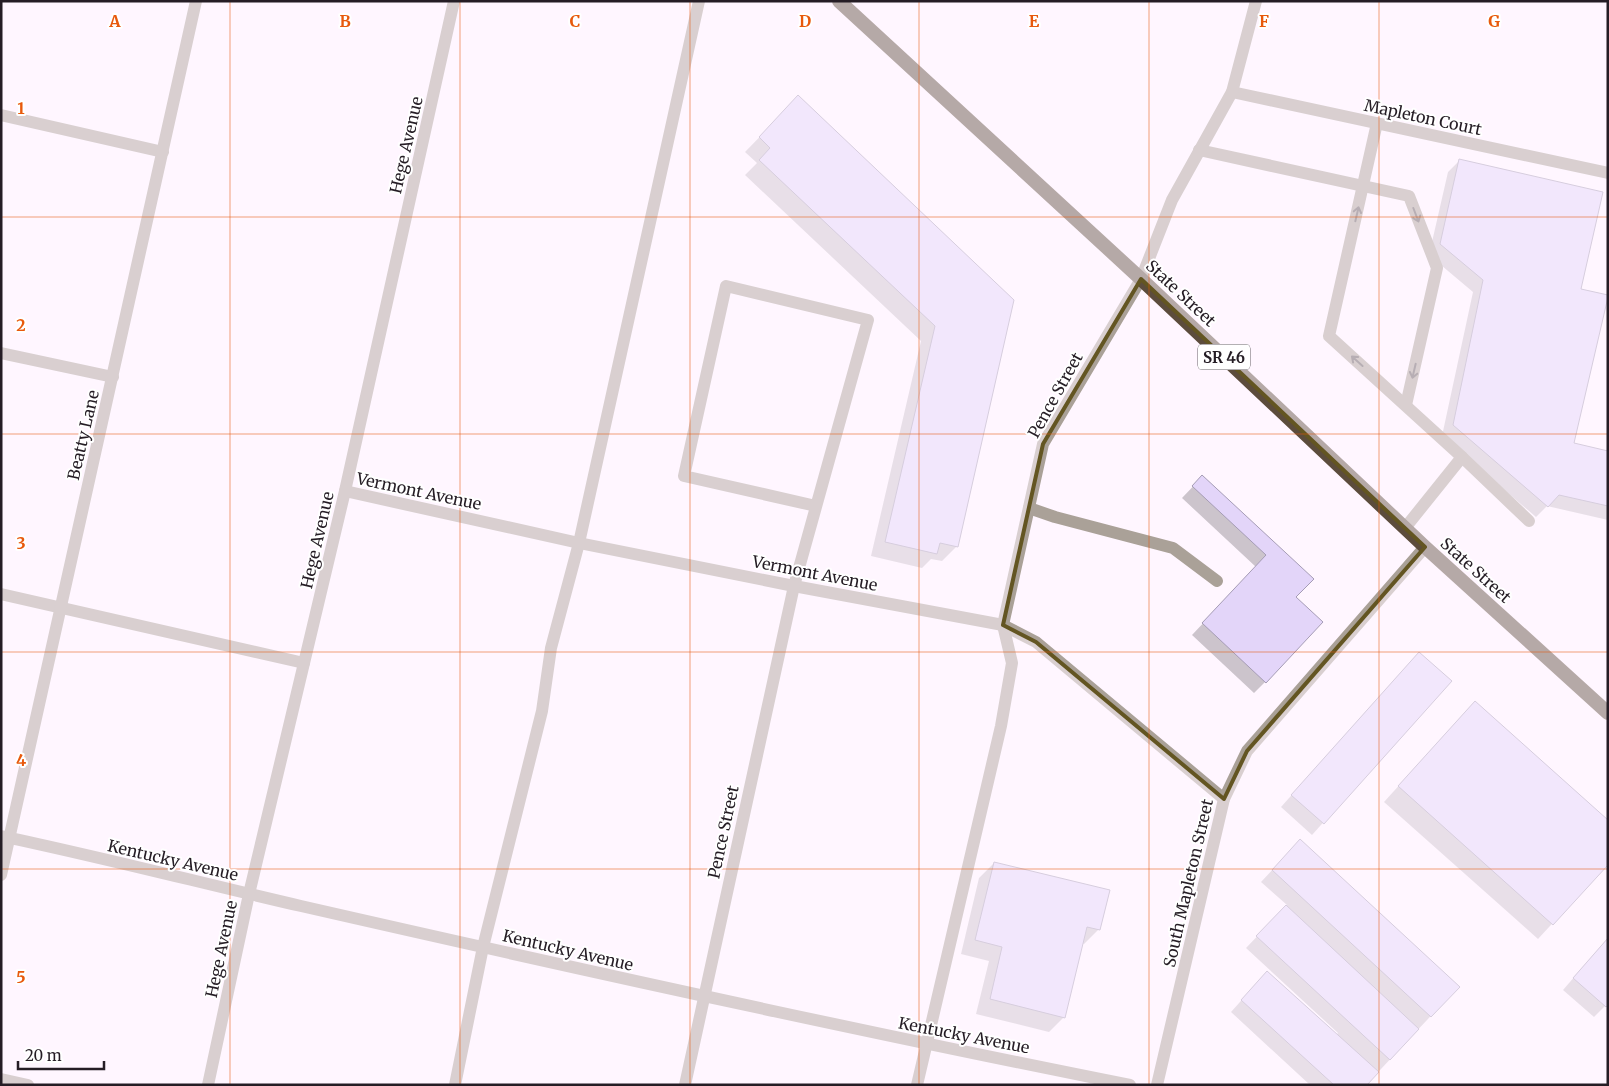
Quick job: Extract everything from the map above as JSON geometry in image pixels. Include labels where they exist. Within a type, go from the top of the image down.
[{"type":"highway","name":"State Street","points":[[838,1],[1141,279],[1425,547],[1607,710]]},
{"type":"street","name":"Beatty Lane","points":[[1,875],[5,837],[61,608],[196,1]]},
{"type":"street","name":"Hege Avenue","points":[[208,1085],[249,894],[345,491],[454,1]]},
{"type":"street","points":[[455,1085],[483,947],[542,710],[551,648],[579,543],[699,1]]},
{"type":"street","points":[[1141,279],[1172,200],[1232,92],[1256,1]]},
{"type":"street","name":"Mapleton Court","points":[[1232,92],[1608,173]]},
{"type":"street","points":[[1,115],[163,152]]},
{"type":"street","points":[[1378,123],[1329,336],[1406,405],[1529,521]]},
{"type":"street","points":[[1199,150],[1409,196],[1437,268],[1406,405]]},
{"type":"street","name":"Pence Street","points":[[1003,625],[1043,444],[1141,279]]},
{"type":"street","name":"Pence Street","points":[[685,1085],[794,586],[868,320],[726,286],[684,476],[816,506]]},
{"type":"street","points":[[1,353],[113,377]]},
{"type":"street","points":[[1405,528],[1462,457]]},
{"type":"street","name":"Vermont Avenue","points":[[345,491],[579,543],[1003,625],[1036,642],[1224,799]]},
{"type":"street","points":[[1029,508],[1055,517],[1173,548],[1218,581]]},
{"type":"street","name":"South Mapleton Street","points":[[1157,1085],[1224,799],[1247,751],[1425,547]]},
{"type":"street","points":[[1,594],[304,662]]},
{"type":"street","points":[[916,1085],[1001,726],[1012,663],[1003,625]]},
{"type":"street","name":"Kentucky Avenue","points":[[5,837],[704,997],[1130,1085]]},
{"type":"street","points":[[1,1079],[28,1085]]},
{"type":"highlighted area","points":[[1141,279],[1425,547],[1247,751],[1224,799],[1036,642],[1003,625],[1043,444]]},
{"type":"building","points":[[798,95],[1014,300],[958,547],[940,543],[937,554],[885,542],[935,326],[759,160],[770,148],[759,137]]},
{"type":"building","points":[[1459,159],[1603,192],[1581,289],[1608,295],[1608,297],[1574,443],[1608,451],[1608,506],[1559,495],[1548,507],[1453,425],[1483,280],[1440,244]]},
{"type":"building","points":[[1202,475],[1314,579],[1296,597],[1323,622],[1266,683],[1202,623],[1266,555],[1192,486]]},
{"type":"building","points":[[1419,652],[1452,681],[1324,824],[1291,795]]},
{"type":"building","points":[[1475,701],[1608,820],[1608,865],[1553,925],[1398,786]]},
{"type":"building","points":[[1300,839],[1460,987],[1431,1017],[1272,870]]},
{"type":"building","points":[[994,862],[1110,890],[1100,930],[1087,927],[1065,1018],[990,999],[1002,947],[975,940]]},
{"type":"building","points":[[1286,905],[1419,1029],[1390,1060],[1256,936]]},
{"type":"building","points":[[1608,938],[1608,1005],[1606,1007],[1573,978]]},
{"type":"building","points":[[1267,971],[1379,1072],[1367,1085],[1334,1085],[1241,1000]]}]
